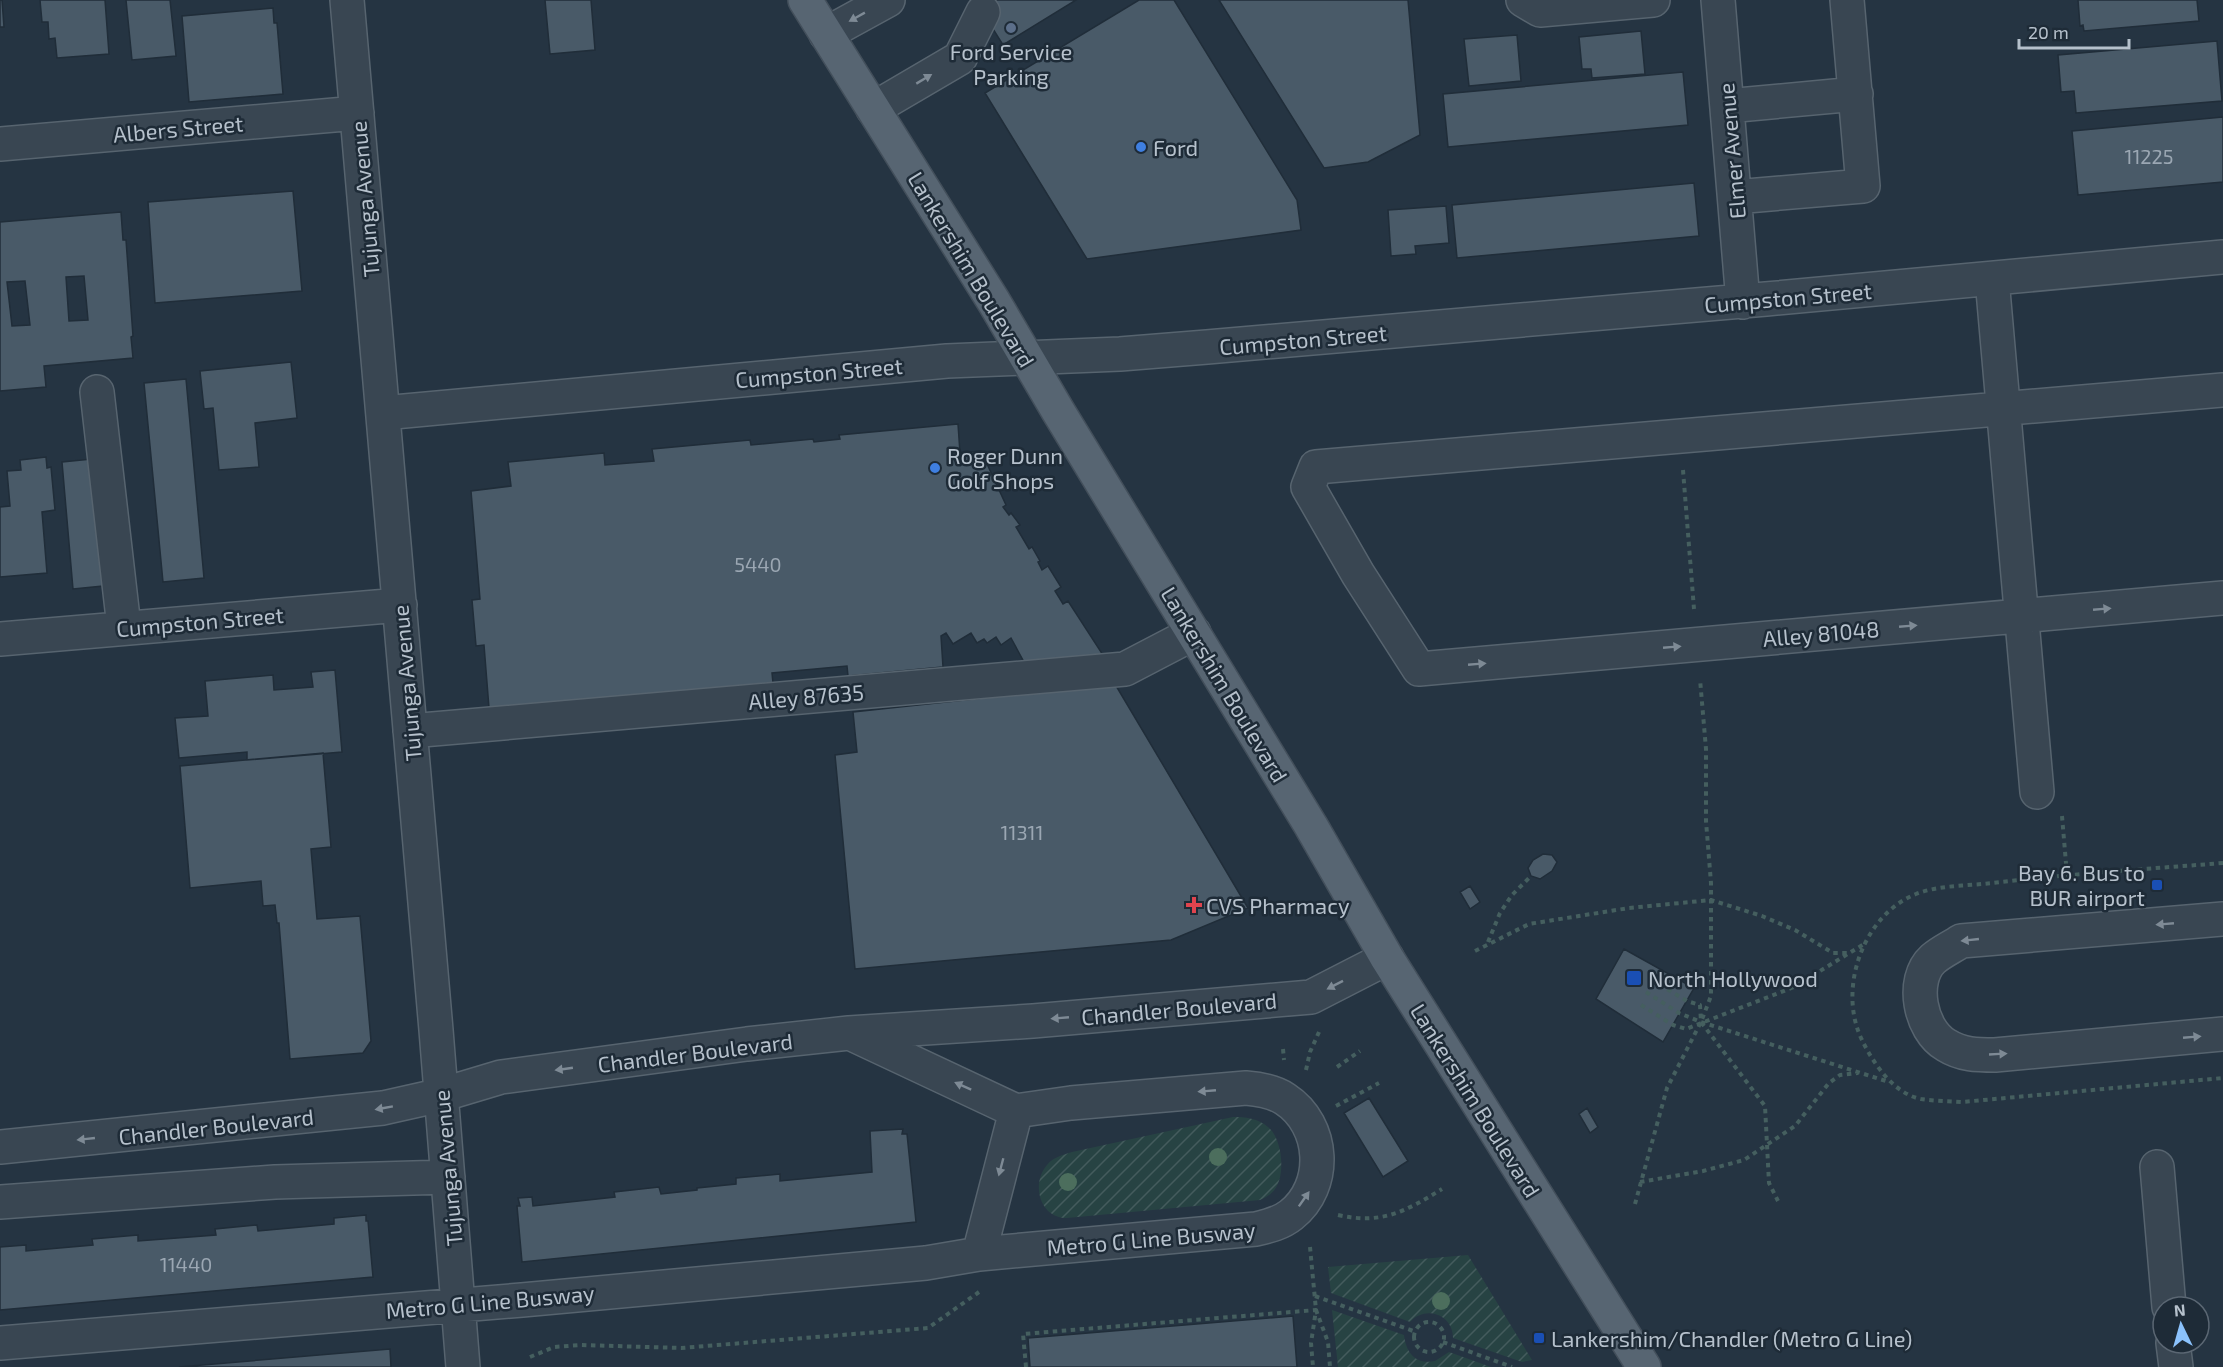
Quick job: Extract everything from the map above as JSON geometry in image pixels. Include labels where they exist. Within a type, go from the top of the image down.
[{"type":"main road","name":"Lankershim Boulevard","points":[[805,0],[994,302],[1311,826],[1387,958],[1644,1367]]},
{"type":"street","name":"Tujunga Avenue","points":[[347,0],[463,1367]]},
{"type":"street","points":[[826,34],[888,0]]},
{"type":"street","points":[[1523,0],[1540,10],[1653,0]]},
{"type":"street","name":"Elmer Avenue","points":[[1718,0],[1743,302]]},
{"type":"street","points":[[1735,197],[1863,186],[1847,0]]},
{"type":"street","points":[[873,109],[960,58],[983,12]]},
{"type":"street","points":[[1727,106],[1856,94]]},
{"type":"street","name":"Albers Street","points":[[0,144],[357,113]]},
{"type":"street","name":"Cumpston Street","points":[[383,412],[947,361],[1025,356],[1120,354],[1743,302],[2223,258]]},
{"type":"street","points":[[1992,279],[2037,792]]},
{"type":"street","points":[[2003,410],[2223,390]]},
{"type":"street","points":[[97,392],[124,627]]},
{"type":"street","name":"Alley 81048","points":[[2003,410],[1316,467],[1308,487],[1358,573],[1419,669],[2223,598]]},
{"type":"street","name":"Cumpston Street","points":[[0,639],[400,605]]},
{"type":"street","name":"Alley 87635","points":[[410,730],[1125,669],[1194,633]]},
{"type":"street","points":[[2223,919],[1961,941],[1932,959],[1921,977],[1921,1002],[1928,1026],[1944,1044],[1968,1055],[1995,1055],[2223,1034]]},
{"type":"street","name":"Chandler Boulevard","points":[[0,1148],[383,1108],[441,1095],[501,1077],[747,1044],[849,1033],[1034,1021],[1311,997],[1387,958]]},
{"type":"street","points":[[849,1033],[1016,1111],[979,1254]]},
{"type":"street","name":"Metro G Line Busway","points":[[0,1343],[926,1263],[979,1254],[1256,1229],[1275,1225],[1291,1215],[1304,1201],[1313,1185],[1318,1166],[1317,1147],[1311,1128],[1301,1112],[1285,1099],[1266,1090],[1245,1088],[1071,1103],[1016,1111]]},
{"type":"street","points":[[2157,1167],[2168,1295]]},
{"type":"street","points":[[0,1202],[275,1182],[448,1177]]},
{"type":"path","points":[[1635,1204],[1667,1088],[1701,1022],[1711,996],[1711,900],[1706,821]]},
{"type":"path","points":[[1890,1082],[1870,1057],[1855,1026],[1852,1001],[1854,975],[1865,943],[1880,919],[1892,907],[1930,890],[2067,875],[2223,863]]},
{"type":"path","points":[[1488,943],[1506,904],[1532,876]]},
{"type":"path","points":[[1475,951],[1529,924],[1629,908],[1711,900],[1762,915],[1796,930],[1833,953],[1849,953]]},
{"type":"path","points":[[1641,1005],[1673,1025],[1686,1029],[1794,987],[1865,943]]},
{"type":"path","points":[[1652,980],[1700,1005],[1701,1022],[1766,1106],[1769,1183],[1778,1201]]},
{"type":"path","points":[[1646,992],[1680,1013],[1701,1022],[1890,1082],[1919,1098],[1962,1102],[2223,1078]]},
{"type":"path","points":[[1337,1067],[1360,1051]]},
{"type":"path","points":[[1640,1182],[1703,1171],[1744,1160],[1795,1126],[1829,1083],[1840,1075],[1858,1072]]},
{"type":"path","points":[[1336,1106],[1378,1083]]},
{"type":"path","points":[[1338,1215],[1363,1219],[1388,1216],[1399,1213],[1442,1189]]},
{"type":"path","points":[[1310,1247],[1316,1310],[1311,1343],[1313,1367]]},
{"type":"path","points":[[1315,1296],[1416,1332]]},
{"type":"path","points":[[1026,1367],[1023,1334],[1316,1310]]},
{"type":"path","points":[[1316,1310],[1328,1342],[1330,1367]]},
{"type":"path","points":[[1425,1323],[1434,1323],[1441,1329],[1443,1342],[1434,1352],[1420,1349],[1414,1341],[1416,1332],[1425,1323]]},
{"type":"path","points":[[1443,1342],[1512,1367]]},
{"type":"green space","points":[[1233,1117],[1251,1119],[1264,1124],[1277,1139],[1281,1157],[1281,1175],[1275,1189],[1260,1200],[1067,1218],[1050,1212],[1040,1198],[1039,1181],[1042,1172],[1049,1162],[1058,1157]]},
{"type":"green space","points":[[1468,1255],[1532,1360],[1522,1362],[1453,1338],[1448,1323],[1437,1315],[1423,1314],[1410,1322],[1331,1293],[1328,1267]]},
{"type":"green space","points":[[1332,1310],[1404,1335],[1410,1352],[1422,1361],[1435,1361],[1449,1352],[1491,1367],[1338,1367]]},
{"type":"building","points":[[0,0],[2,0],[4,27],[0,27]]},
{"type":"building","points":[[40,0],[105,0],[109,54],[57,58],[55,38],[49,39],[48,22],[42,22]]},
{"type":"building","points":[[126,0],[170,0],[176,56],[132,60]]},
{"type":"building","points":[[545,0],[591,0],[595,50],[550,54]]},
{"type":"building","name":"Ford Service Parking","points":[[975,0],[1076,0],[1003,45]]},
{"type":"building","name":"Ford","points":[[1139,0],[1174,0],[1297,200],[1301,230],[1087,259],[985,93]]},
{"type":"building","points":[[1219,0],[1408,0],[1420,135],[1368,162],[1324,168]]},
{"type":"building","points":[[2078,0],[2197,0],[2199,21],[2084,31],[2083,25],[2080,26]]},
{"type":"building","points":[[273,8],[274,23],[277,23],[283,94],[189,102],[182,16]]},
{"type":"building","points":[[1641,31],[1645,74],[1592,78],[1591,69],[1582,69],[1579,37]]},
{"type":"building","points":[[1517,35],[1521,81],[1469,86],[1464,39]]},
{"type":"building","points":[[2217,41],[2222,101],[2076,113],[2074,91],[2061,92],[2058,55]]},
{"type":"building","points":[[1683,72],[1688,125],[1448,147],[1443,94]]},
{"type":"building","points":[[2223,117],[2223,182],[2078,195],[2072,131]]},
{"type":"building","points":[[1694,183],[1699,236],[1457,258],[1452,205]]},
{"type":"building","points":[[293,191],[302,291],[155,303],[148,202]]},
{"type":"building","points":[[1446,206],[1449,243],[1415,246],[1416,254],[1391,256],[1388,210]]},
{"type":"building","points":[[121,212],[123,240],[126,240],[133,358],[44,366],[46,387],[0,391],[0,222]],"holes":[[[84,276],[88,320],[69,321],[66,277]],[[25,281],[30,325],[12,326],[7,282]]]},
{"type":"building","points":[[291,362],[297,418],[255,423],[259,467],[219,470],[213,408],[204,409],[200,371]]},
{"type":"building","points":[[186,379],[204,578],[163,582],[144,383]]},
{"type":"building","points":[[958,424],[960,453],[981,451],[1006,505],[1003,507],[1020,525],[1016,527],[1029,549],[1032,547],[1042,570],[1048,566],[1061,587],[1055,591],[1063,604],[1068,601],[1103,655],[1024,662],[1011,638],[1001,645],[996,637],[987,643],[984,639],[977,643],[971,633],[953,644],[946,633],[941,636],[943,667],[848,676],[847,666],[772,673],[773,683],[489,708],[484,645],[476,646],[472,600],[480,599],[471,491],[511,486],[508,462],[604,453],[605,465],[654,461],[652,449],[750,440],[751,445],[813,439],[814,442],[840,439],[839,435]]},
{"type":"building","points":[[46,457],[47,468],[51,467],[55,510],[42,512],[47,573],[0,577],[0,507],[10,506],[7,471],[21,470],[20,460]]},
{"type":"building","points":[[92,459],[103,586],[73,589],[62,462]]},
{"type":"building","points":[[335,670],[342,752],[247,760],[247,752],[179,758],[175,718],[208,716],[205,681],[273,675],[274,690],[313,687],[311,672]]},
{"type":"building","points":[[1115,684],[1248,908],[1171,940],[855,969],[835,755],[857,752],[853,712]]},
{"type":"building","points":[[323,753],[331,847],[311,849],[317,919],[360,916],[371,1041],[363,1053],[290,1059],[279,923],[277,923],[275,905],[263,906],[261,881],[190,888],[180,766]]},
{"type":"building","points":[[1543,854],[1552,855],[1557,862],[1552,871],[1540,879],[1531,876],[1528,868],[1533,860]]},
{"type":"building","points":[[1470,886],[1480,902],[1470,909],[1460,892]]},
{"type":"building","points":[[1624,949],[1694,988],[1663,1042],[1596,999]]},
{"type":"building","points":[[1369,1098],[1408,1161],[1383,1177],[1344,1113]]},
{"type":"building","points":[[1587,1108],[1598,1127],[1590,1133],[1579,1114]]},
{"type":"building","points":[[903,1129],[902,1134],[907,1134],[916,1222],[522,1262],[518,1198],[532,1197],[533,1206],[615,1197],[614,1192],[659,1187],[661,1194],[697,1190],[697,1188],[736,1184],[736,1178],[780,1174],[780,1181],[872,1172],[870,1131]]},
{"type":"building","points":[[366,1215],[373,1277],[0,1310],[0,1247],[26,1245],[26,1251],[93,1245],[92,1239],[138,1235],[138,1241],[216,1235],[215,1229],[257,1225],[258,1231],[334,1224],[334,1218]]},
{"type":"building","points":[[1293,1316],[1297,1367],[1030,1367],[1028,1338]]},
{"type":"building","points":[[390,1349],[391,1367],[179,1367]]},
{"type":"place","name":"Ford Service Parking","points":[[1011,28]]},
{"type":"place","name":"Ford","points":[[1141,147]]},
{"type":"place","name":"Roger Dunn Golf Shops","points":[[935,468]]},
{"type":"place","name":"Bay 6. Bus to BUR airport","points":[[2157,885]]},
{"type":"place","name":"CVS Pharmacy","points":[[1194,905]]},
{"type":"place","name":"North Hollywood","points":[[1634,978]]},
{"type":"place","name":"Lankershim/Chandler (Metro G Line)","points":[[1539,1338]]}]
